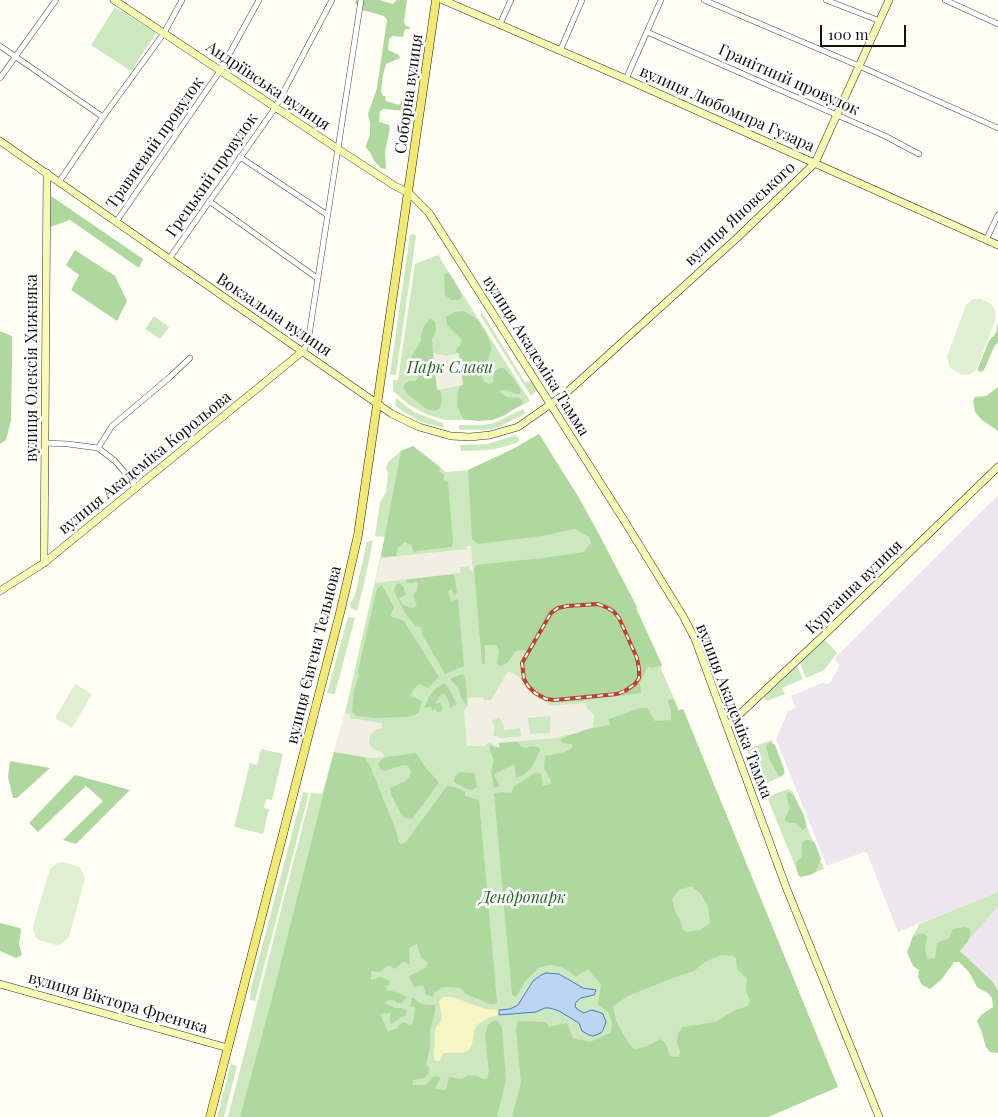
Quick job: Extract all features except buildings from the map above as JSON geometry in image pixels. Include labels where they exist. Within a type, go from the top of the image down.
[{"type":"main road","name":"Соборна вулиця","points":[[409,193],[436,0]]},
{"type":"main road","name":"вулиця Євгена Тельнова","points":[[210,1117],[341,609],[358,535],[409,193]]},
{"type":"street","points":[[0,78],[56,0]]},
{"type":"street","name":"Андріївська вулиця","points":[[114,0],[338,149],[409,193]]},
{"type":"street","points":[[59,182],[164,33],[182,0]]},
{"type":"street","name":"Травневий провулок","points":[[116,222],[220,71],[259,0]]},
{"type":"street","name":"Грецький провулок","points":[[169,259],[276,108],[332,0]]},
{"type":"street","points":[[303,351],[308,342],[326,214],[361,0]]},
{"type":"street","name":"вулиця Любомира Гузара","points":[[443,0],[626,79],[998,245]]},
{"type":"street","points":[[500,24],[512,0]]},
{"type":"street","points":[[560,51],[582,0]]},
{"type":"street","points":[[626,79],[661,0]]},
{"type":"street","points":[[704,0],[998,128]]},
{"type":"street","points":[[826,0],[880,21]]},
{"type":"street","name":"вулиця Яновського","points":[[550,405],[565,394],[737,238],[815,163],[889,0]]},
{"type":"street","points":[[945,0],[998,24]]},
{"type":"street","name":"Гранітний провулок","points":[[647,32],[885,136],[919,154]]},
{"type":"street","points":[[0,46],[104,117]]},
{"type":"street","name":"Вокзальна вулиця","points":[[0,141],[377,404],[392,414],[419,427],[451,436],[490,435],[518,427],[550,405]]},
{"type":"street","points":[[240,157],[326,214]]},
{"type":"street","name":"вулиця Олексія Хижняка","points":[[44,563],[47,173]]},
{"type":"street","name":"вулиця Академіка Тамма","points":[[409,193],[429,213],[446,238],[683,616],[695,639],[752,797],[816,963],[879,1117]]},
{"type":"street","points":[[209,201],[317,278]]},
{"type":"street","points":[[986,240],[998,215]]},
{"type":"street","name":"вулиця Академіка Корольова","points":[[0,591],[44,563],[303,351]]},
{"type":"street","points":[[98,448],[112,426],[190,358]]},
{"type":"street","points":[[45,443],[98,448],[115,460],[137,487]]},
{"type":"street","name":"Курганна вулиця","points":[[727,726],[812,647],[998,467]]},
{"type":"street","name":"вулиця Віктора Френчка","points":[[0,984],[228,1048]]},
{"type":"shaded area","points":[[433,353],[447,356],[459,353],[463,385],[437,390]]},
{"type":"shaded area","points":[[998,495],[998,892],[898,932],[867,853],[864,852],[827,866],[776,739],[788,711],[796,708],[791,696],[824,682],[825,685],[830,683],[840,665],[834,659]]},
{"type":"shaded area","points":[[466,546],[471,546],[473,571],[470,571],[469,566],[460,567],[461,573],[375,583],[381,558],[467,549]]},
{"type":"shaded area","points":[[508,671],[519,677],[529,690],[548,703],[549,706],[586,703],[587,708],[594,715],[593,727],[555,738],[499,743],[499,748],[491,743],[486,744],[486,746],[467,746],[464,711],[468,704],[468,698],[483,697],[484,700],[491,700]],"holes":[[[550,716],[550,733],[530,734],[528,718]],[[499,717],[504,730],[520,728],[521,736],[501,738],[493,735],[495,729],[492,721]]]},
{"type":"shaded area","points":[[345,713],[350,714],[350,718],[382,723],[382,728],[375,730],[370,735],[369,743],[373,749],[383,753],[384,757],[372,758],[334,752]]},
{"type":"shaded area","points":[[998,907],[998,991],[993,982],[960,951]]},
{"type":"green space","points":[[356,0],[379,0],[393,4],[397,0],[407,0],[404,22],[406,26],[410,27],[405,29],[403,37],[393,36],[389,39],[388,50],[399,55],[400,58],[386,64],[381,91],[386,101],[399,105],[402,101],[405,101],[409,105],[406,111],[384,109],[380,111],[379,122],[389,125],[390,128],[385,152],[386,169],[381,168],[374,161],[366,145],[370,135],[368,114],[377,88],[387,20],[384,16],[362,10],[355,3]]},
{"type":"green space","points":[[115,7],[156,33],[131,71],[91,45]]},
{"type":"green space","points":[[51,196],[143,259],[139,268],[70,220],[50,227]]},
{"type":"green space","points":[[410,235],[416,236],[396,375],[390,374]]},
{"type":"green space","points":[[75,250],[115,276],[127,301],[117,321],[71,290],[79,275],[66,265]]},
{"type":"green space","name":"Парк Слави","points":[[438,255],[530,401],[505,414],[483,420],[445,420],[428,415],[408,404],[393,391],[393,380],[398,380],[415,264]]},
{"type":"green space","points":[[449,273],[460,291],[462,296],[459,300],[451,300],[445,295],[444,275]]},
{"type":"green space","points":[[973,299],[981,299],[991,304],[995,310],[996,318],[976,370],[970,374],[962,375],[950,368],[947,357],[966,305]]},
{"type":"green space","points":[[464,311],[477,319],[491,345],[482,377],[485,382],[489,384],[493,382],[494,372],[504,368],[521,390],[520,394],[506,390],[499,392],[507,397],[519,398],[523,401],[522,404],[505,415],[493,420],[463,419],[457,406],[458,391],[461,384],[456,350],[462,340],[447,325],[446,317],[454,312]]},
{"type":"green space","points":[[482,312],[525,382],[532,382],[537,390],[531,396],[480,315]]},
{"type":"green space","points":[[154,316],[169,327],[160,339],[145,329]]},
{"type":"green space","points":[[430,318],[435,322],[436,330],[432,339],[433,353],[438,361],[436,381],[442,400],[440,408],[434,411],[425,408],[407,394],[404,389],[404,384],[416,381],[419,376],[418,369],[410,367],[408,363],[421,341],[424,326]]},
{"type":"green space","points":[[998,322],[998,343],[995,345],[984,370],[978,371],[989,341],[996,333]]},
{"type":"green space","points":[[0,331],[12,336],[12,358],[11,420],[6,440],[0,444]]},
{"type":"green space","points":[[998,387],[998,431],[982,420],[975,412],[973,401],[975,397],[986,396]]},
{"type":"green space","points":[[396,398],[414,412],[443,423],[444,428],[422,422],[402,411],[395,405]]},
{"type":"green space","points":[[523,409],[525,413],[521,416],[496,428],[459,430],[459,425],[494,423]]},
{"type":"green space","name":"Дендропарк","points":[[539,434],[579,498],[637,607],[679,710],[683,709],[838,1087],[768,1117],[228,1117],[311,793],[322,794],[345,713],[385,537],[375,536],[380,502],[386,492],[388,473],[386,469],[388,462],[401,451],[413,446],[446,472],[468,470],[513,449]]},
{"type":"green space","points":[[539,434],[600,536],[637,607],[662,665],[652,668],[649,666],[646,670],[640,683],[641,693],[577,701],[550,702],[529,685],[522,670],[526,650],[516,651],[507,663],[500,666],[497,664],[499,651],[496,645],[485,645],[485,664],[482,664],[474,569],[476,565],[584,552],[591,543],[589,537],[575,529],[542,536],[478,544],[472,539],[468,470],[513,449]]},
{"type":"green space","points":[[516,435],[519,439],[518,442],[507,446],[489,450],[461,451],[460,445],[488,444]]},
{"type":"green space","points":[[413,446],[440,467],[439,471],[444,475],[443,480],[448,482],[452,547],[416,551],[415,554],[411,545],[405,542],[398,547],[396,556],[381,556],[401,451]]},
{"type":"green space","points":[[373,541],[357,611],[351,608],[350,604],[355,595],[367,542]]},
{"type":"green space","points":[[454,574],[457,593],[454,595],[452,589],[448,591],[451,601],[458,599],[464,666],[445,674],[422,634],[421,627],[415,626],[405,613],[394,591],[396,585],[400,583],[406,595],[399,598],[403,605],[412,608],[417,606],[413,595],[417,591],[418,584],[416,581],[414,583],[407,583],[406,579]]},
{"type":"green space","points":[[382,585],[394,607],[390,616],[404,621],[439,677],[428,688],[419,684],[414,689],[410,696],[422,701],[419,712],[407,717],[374,718],[356,716],[352,711],[354,690],[359,676],[358,671],[377,588]]},
{"type":"green space","points":[[348,617],[355,618],[335,694],[327,693]]},
{"type":"green space","points":[[825,640],[837,653],[824,670],[806,678],[800,663]]},
{"type":"green space","points":[[797,666],[803,679],[782,688],[785,694],[767,701],[764,697]]},
{"type":"green space","points":[[462,674],[466,681],[467,704],[465,704],[460,695],[459,689],[450,679]]},
{"type":"green space","points":[[444,683],[457,704],[450,708],[445,694],[442,694],[436,703],[441,703],[442,711],[437,712],[436,709],[432,710],[431,707],[424,708],[436,688]]},
{"type":"green space","points":[[75,684],[92,694],[72,728],[55,718]]},
{"type":"green space","points":[[670,699],[674,700],[678,711],[683,709],[838,1087],[768,1117],[512,1117],[521,1083],[516,1028],[518,1021],[546,1022],[549,1027],[567,1023],[573,1038],[590,1042],[611,1032],[612,1023],[608,1012],[598,1005],[601,985],[588,969],[575,977],[561,967],[550,965],[540,967],[526,980],[516,997],[512,995],[494,793],[511,793],[514,786],[535,773],[541,774],[543,786],[552,783],[544,768],[545,756],[565,752],[573,746],[560,740],[577,731],[610,725],[609,719],[640,708],[647,708],[655,721],[671,720],[668,701]],"holes":[[[691,886],[700,893],[708,906],[710,923],[700,930],[688,932],[683,930],[672,899],[679,890]],[[721,955],[736,958],[737,969],[747,979],[746,992],[750,1000],[748,1006],[733,1011],[716,1022],[683,1027],[678,1033],[679,1057],[670,1056],[666,1044],[661,1039],[645,1047],[634,1049],[616,1021],[613,1006],[628,996],[694,971],[705,962]]]},
{"type":"green space","points":[[772,740],[785,772],[783,776],[762,785],[747,749]]},
{"type":"green space","points":[[501,741],[517,741],[521,747],[532,746],[538,747],[540,750],[532,767],[524,775],[516,778],[514,764],[495,774],[500,786],[494,788],[491,772],[494,760],[490,751],[490,745],[496,748]]},
{"type":"green space","points":[[770,742],[775,745],[784,769],[784,773],[781,776],[778,775],[769,758],[766,746]]},
{"type":"green space","points":[[261,749],[283,754],[272,800],[266,799],[264,808],[269,809],[263,834],[234,827],[250,763],[257,765]]},
{"type":"green space","points":[[334,752],[365,758],[397,833],[398,841],[401,844],[405,843],[447,786],[455,787],[465,792],[465,796],[479,800],[497,1002],[490,1004],[466,994],[460,988],[441,988],[434,993],[433,997],[426,995],[423,985],[414,987],[409,976],[425,968],[428,963],[421,957],[417,944],[409,948],[410,965],[403,961],[395,969],[389,965],[379,972],[371,971],[371,980],[380,977],[384,978],[390,981],[389,986],[386,986],[387,990],[407,997],[402,1003],[397,1003],[394,1000],[385,1003],[407,1011],[406,1015],[390,1024],[390,1013],[380,1014],[388,1032],[404,1022],[409,1025],[413,1023],[415,1007],[410,1006],[412,997],[420,1003],[435,1005],[430,1030],[430,1048],[426,1064],[430,1070],[425,1078],[413,1080],[413,1085],[426,1085],[434,1076],[441,1077],[435,1089],[446,1090],[449,1077],[462,1079],[469,1075],[487,1079],[489,1071],[485,1036],[488,1025],[494,1020],[499,1022],[502,1028],[506,1080],[497,1117],[240,1117]]},
{"type":"green space","points":[[416,753],[425,767],[438,781],[438,784],[412,819],[405,818],[400,812],[391,795],[390,788],[406,781],[411,771],[408,766],[403,765],[384,771],[380,769],[378,764],[387,757]]},
{"type":"green space","points":[[10,761],[50,768],[17,798],[13,798],[8,777]]},
{"type":"green space","points":[[461,772],[473,773],[477,787],[472,790],[467,789],[454,782],[455,776]]},
{"type":"green space","points":[[75,775],[130,790],[76,844],[63,840],[103,801],[86,786],[38,832],[29,823]]},
{"type":"green space","points":[[788,789],[793,792],[824,869],[800,878],[767,797]]},
{"type":"green space","points":[[303,792],[309,793],[255,1001],[250,1000],[251,988]]},
{"type":"green space","points":[[789,792],[794,796],[804,815],[806,827],[803,830],[795,823],[785,821],[790,808],[786,795]]},
{"type":"green space","points":[[806,840],[811,840],[815,843],[821,859],[816,871],[811,875],[800,876],[798,875],[796,864],[802,857],[802,843]]},
{"type":"green space","points":[[63,862],[80,867],[85,878],[69,937],[61,944],[56,945],[39,940],[35,936],[33,926],[50,869],[57,863]]},
{"type":"green space","points":[[998,892],[998,907],[930,985],[911,945],[912,937],[919,924]]},
{"type":"green space","points":[[0,923],[20,928],[19,944],[22,955],[16,958],[0,951]]},
{"type":"green space","points":[[965,927],[970,929],[971,932],[968,941],[960,951],[993,982],[998,991],[998,1053],[990,1052],[986,1047],[977,1021],[981,1015],[993,1007],[992,998],[989,994],[977,987],[969,972],[959,962],[954,962],[942,979],[930,989],[922,985],[918,977],[919,970],[913,966],[907,952],[912,939],[922,933],[927,938],[925,949],[927,958],[935,958],[937,943],[949,938],[953,929]]},
{"type":"green space","points":[[231,1064],[237,1066],[224,1117],[217,1117]]},
{"type":"sand","points":[[444,997],[453,997],[485,1009],[499,1010],[499,1015],[490,1017],[478,1024],[469,1050],[462,1053],[443,1053],[439,1061],[434,1060],[435,1029],[442,1019],[439,1001]]},
{"type":"water","points":[[546,973],[559,974],[583,988],[596,990],[594,995],[581,998],[576,1002],[575,1006],[584,1013],[591,1010],[603,1014],[606,1022],[601,1033],[593,1036],[589,1035],[582,1031],[579,1023],[550,1008],[536,1012],[499,1015],[499,1010],[510,1009],[518,1005],[533,981]]},
{"type":"railway","points":[[598,604],[608,608],[619,618],[637,658],[639,678],[635,684],[617,694],[555,700],[546,699],[535,693],[524,679],[522,663],[551,613],[558,608],[567,606],[598,604]]}]
